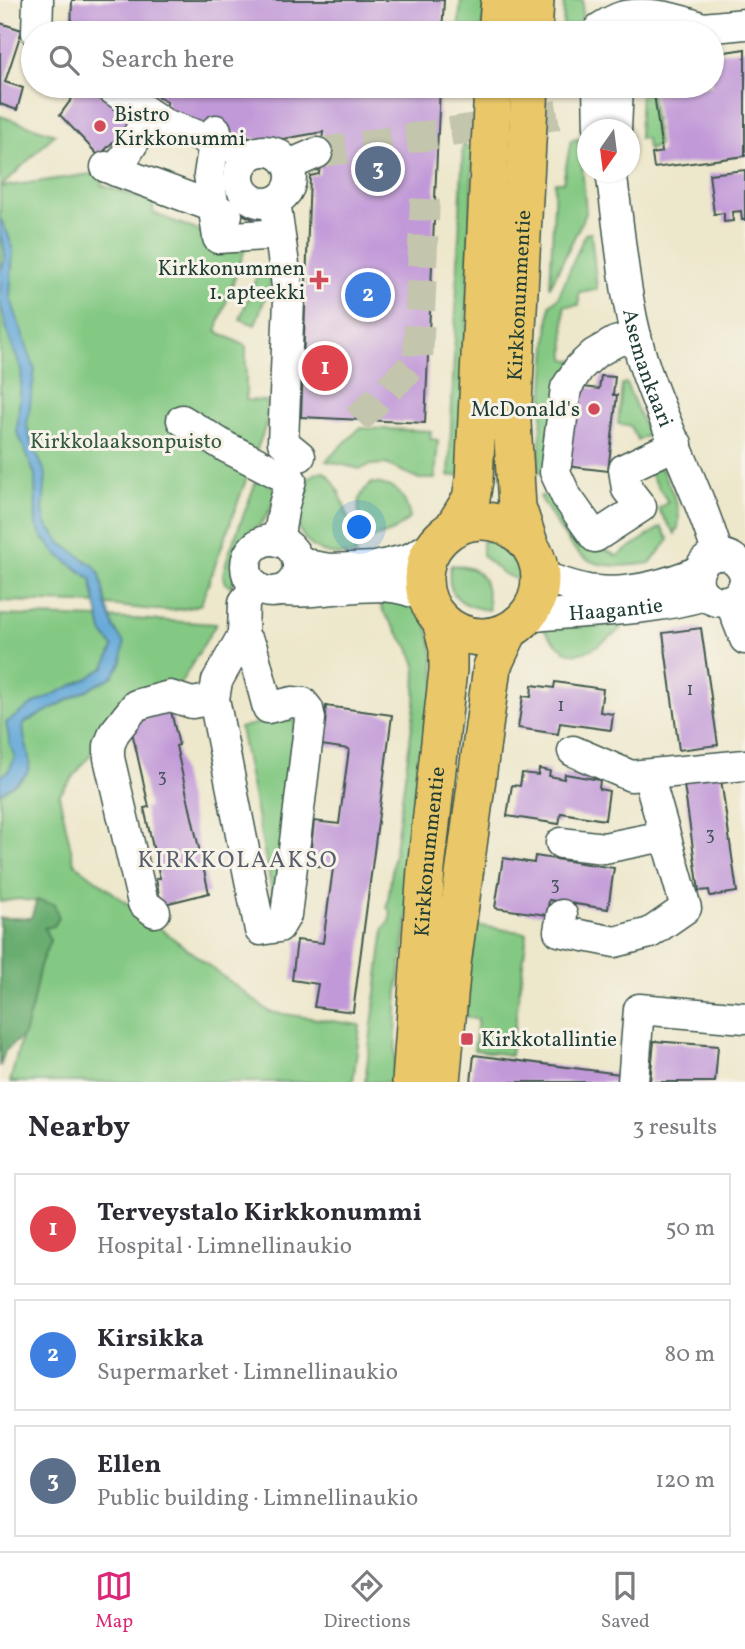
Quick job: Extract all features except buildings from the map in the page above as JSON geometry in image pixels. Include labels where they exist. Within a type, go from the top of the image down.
[{"type":"main road","points":[[498,21],[500,0]]},
{"type":"main road","points":[[534,21],[535,0]]},
{"type":"main road","name":"Kirkkonummentie","points":[[443,536],[471,499],[474,480],[492,98]]},
{"type":"main road","name":"Kirkkonummentie","points":[[529,98],[512,422],[517,507],[535,560]]},
{"type":"main road","points":[[485,520],[502,523],[516,531],[535,560],[537,598],[518,624],[491,637],[473,637],[456,632],[434,610],[423,585],[424,571],[443,536],[468,522],[485,520]]},
{"type":"main road","name":"Kirkkonummentie","points":[[411,1082],[426,869],[448,670],[448,649],[434,610]]},
{"type":"main road","name":"Kirkkonummentie","points":[[441,1082],[452,964],[492,667],[518,624]]},
{"type":"street","points":[[37,21],[38,0]]},
{"type":"street","points":[[611,21],[670,17],[678,21]]},
{"type":"street","points":[[724,27],[745,24]]},
{"type":"street","points":[[125,98],[164,124],[215,136],[251,155]]},
{"type":"street","points":[[598,98],[599,119]]},
{"type":"street","points":[[616,119],[617,98]]},
{"type":"street","points":[[150,115],[111,169],[162,202],[214,207]]},
{"type":"street","points":[[215,136],[209,175],[218,238],[270,235]]},
{"type":"street","points":[[272,151],[282,156],[289,165],[290,186],[284,195],[275,201],[264,203],[244,194],[239,184],[239,173],[243,162],[251,155],[272,151]]},
{"type":"street","points":[[289,165],[317,153]]},
{"type":"street","name":"Asemankaari","points":[[613,182],[636,336],[646,371],[706,514],[724,580],[745,639]]},
{"type":"street","points":[[275,201],[270,235],[289,300],[283,442],[300,456]]},
{"type":"street","points":[[636,336],[615,342],[594,354],[579,368],[566,388],[555,472],[566,496],[594,537],[641,507],[627,489],[624,469],[677,444]]},
{"type":"street","points":[[182,420],[226,447],[291,480],[284,505],[288,550],[297,574],[293,582],[268,589],[244,603],[243,635],[217,681],[214,699],[260,930],[279,927],[286,915],[310,719],[308,709],[303,703],[292,702],[268,708],[252,648],[243,635]]},
{"type":"street","points":[[434,610],[414,592],[368,585],[312,591],[268,589],[247,573],[248,555],[261,543],[288,550],[312,566],[330,569],[375,567],[409,559],[443,536]]},
{"type":"street","name":"Haagantie","points":[[535,560],[589,590],[627,591],[674,581],[724,580]]},
{"type":"street","name":"Haagantie","points":[[518,624],[684,601],[724,580]]},
{"type":"street","points":[[155,912],[143,903],[108,758],[109,746],[114,733],[136,705],[170,696],[192,703],[214,699]]},
{"type":"street","points":[[573,751],[631,776],[745,765]]},
{"type":"street","points":[[562,915],[559,930],[615,942],[650,933],[686,908],[648,775]]},
{"type":"street","points":[[561,843],[604,848],[664,836]]},
{"type":"street","points":[[633,1082],[639,1009],[745,1018]]},
{"type":"green space","points":[[461,0],[486,0],[483,21],[459,21]]},
{"type":"green space","points":[[564,0],[583,0],[582,21],[563,21]]},
{"type":"green space","points":[[641,98],[652,98],[658,146],[648,150],[646,139],[640,138]]},
{"type":"green space","name":"Kirkkolaaksonpuisto","points":[[0,116],[55,134],[1,187],[105,172],[101,185],[154,202],[153,213],[245,249],[216,331],[246,346],[246,400],[266,401],[268,419],[201,604],[177,610],[150,610],[98,604],[0,601]]},
{"type":"green space","points":[[577,139],[577,182],[583,182],[586,213],[550,287],[555,182],[563,182],[571,140]]},
{"type":"green space","points":[[463,143],[473,152],[461,475],[449,476]]},
{"type":"green space","points":[[591,233],[597,289],[579,292],[579,305],[564,306],[565,359],[576,361],[549,473],[538,472],[550,305],[558,298],[585,234]]},
{"type":"green space","points":[[259,270],[273,276],[255,325],[240,319]]},
{"type":"green space","points":[[626,383],[648,435],[638,440],[630,426],[618,424],[622,384]]},
{"type":"green space","points":[[360,428],[431,431],[430,439],[438,440],[435,479],[419,479],[386,464],[360,469],[326,461]]},
{"type":"green space","points":[[646,468],[661,468],[672,492],[679,518],[675,534],[658,509],[668,502]]},
{"type":"green space","points":[[260,471],[276,491],[265,518],[239,544],[233,565],[233,587],[226,584],[223,574]]},
{"type":"green space","points":[[322,471],[329,476],[340,496],[349,521],[356,555],[323,552],[311,545],[297,524],[295,511],[302,487],[310,477]]},
{"type":"green space","points":[[372,483],[388,486],[398,492],[410,517],[392,531],[370,538],[362,525],[359,502],[361,495]]},
{"type":"green space","points":[[552,491],[584,539],[617,556],[661,527],[669,540],[650,563],[626,566],[592,562],[571,545],[540,497]]},
{"type":"green space","points":[[490,540],[506,547],[520,562],[521,582],[502,573],[482,555],[482,541]]},
{"type":"green space","points":[[451,565],[471,569],[482,577],[487,590],[489,610],[470,606],[457,597],[450,584]]},
{"type":"green space","points":[[374,591],[408,600],[419,610],[429,633],[436,688],[398,988],[394,1082],[365,1082],[384,928],[391,913],[387,907],[415,704],[416,665],[409,648],[384,613]]},
{"type":"green space","points":[[0,615],[216,624],[180,684],[134,699],[59,795],[74,863],[270,1012],[360,1025],[353,1082],[10,1082],[40,965],[50,941],[43,928],[54,904],[18,899],[0,902]]},
{"type":"green space","points":[[625,623],[603,642],[576,654],[563,649],[543,628]]},
{"type":"green space","points":[[277,718],[296,721],[278,898],[273,897],[240,728]]},
{"type":"green space","points":[[37,900],[54,904],[59,918],[54,926],[44,928],[50,940],[40,965],[24,1035],[5,1051],[0,1067],[0,918],[31,918]]},
{"type":"green space","points":[[468,924],[527,933],[511,1055],[474,1050],[478,1019],[466,1017],[464,985]]},
{"type":"water","points":[[0,218],[13,250],[10,297],[35,370],[27,426],[46,474],[43,510],[46,524],[62,544],[94,566],[100,574],[114,628],[124,643],[122,662],[112,677],[24,723],[29,755],[27,773],[0,793],[0,777],[9,770],[15,758],[6,723],[33,704],[105,667],[113,647],[102,632],[91,579],[57,554],[36,525],[35,475],[17,431],[22,370],[10,341],[0,303],[0,271],[5,259],[0,236]]},
{"type":"tunnel","points":[[317,153],[558,115]]},
{"type":"tunnel","points":[[357,420],[418,360],[425,199]]},
{"type":"place","name":"Bistro Kirkkonummi","points":[[100,126]]},
{"type":"place","name":"Ellen","points":[[378,169]]},
{"type":"place","name":"Kirkkonummen 1. apteekki","points":[[319,280]]},
{"type":"place","name":"Kirsikka","points":[[368,295]]},
{"type":"place","name":"Terveystalo Kirkkonummi","points":[[325,368]]},
{"type":"place","name":"McDonald's","points":[[594,409]]},
{"type":"place","name":"Kirkkotallintie","points":[[467,1039]]},
{"type":"district","name":"KIRKKOLAAKSO","points":[[238,859]]}]
